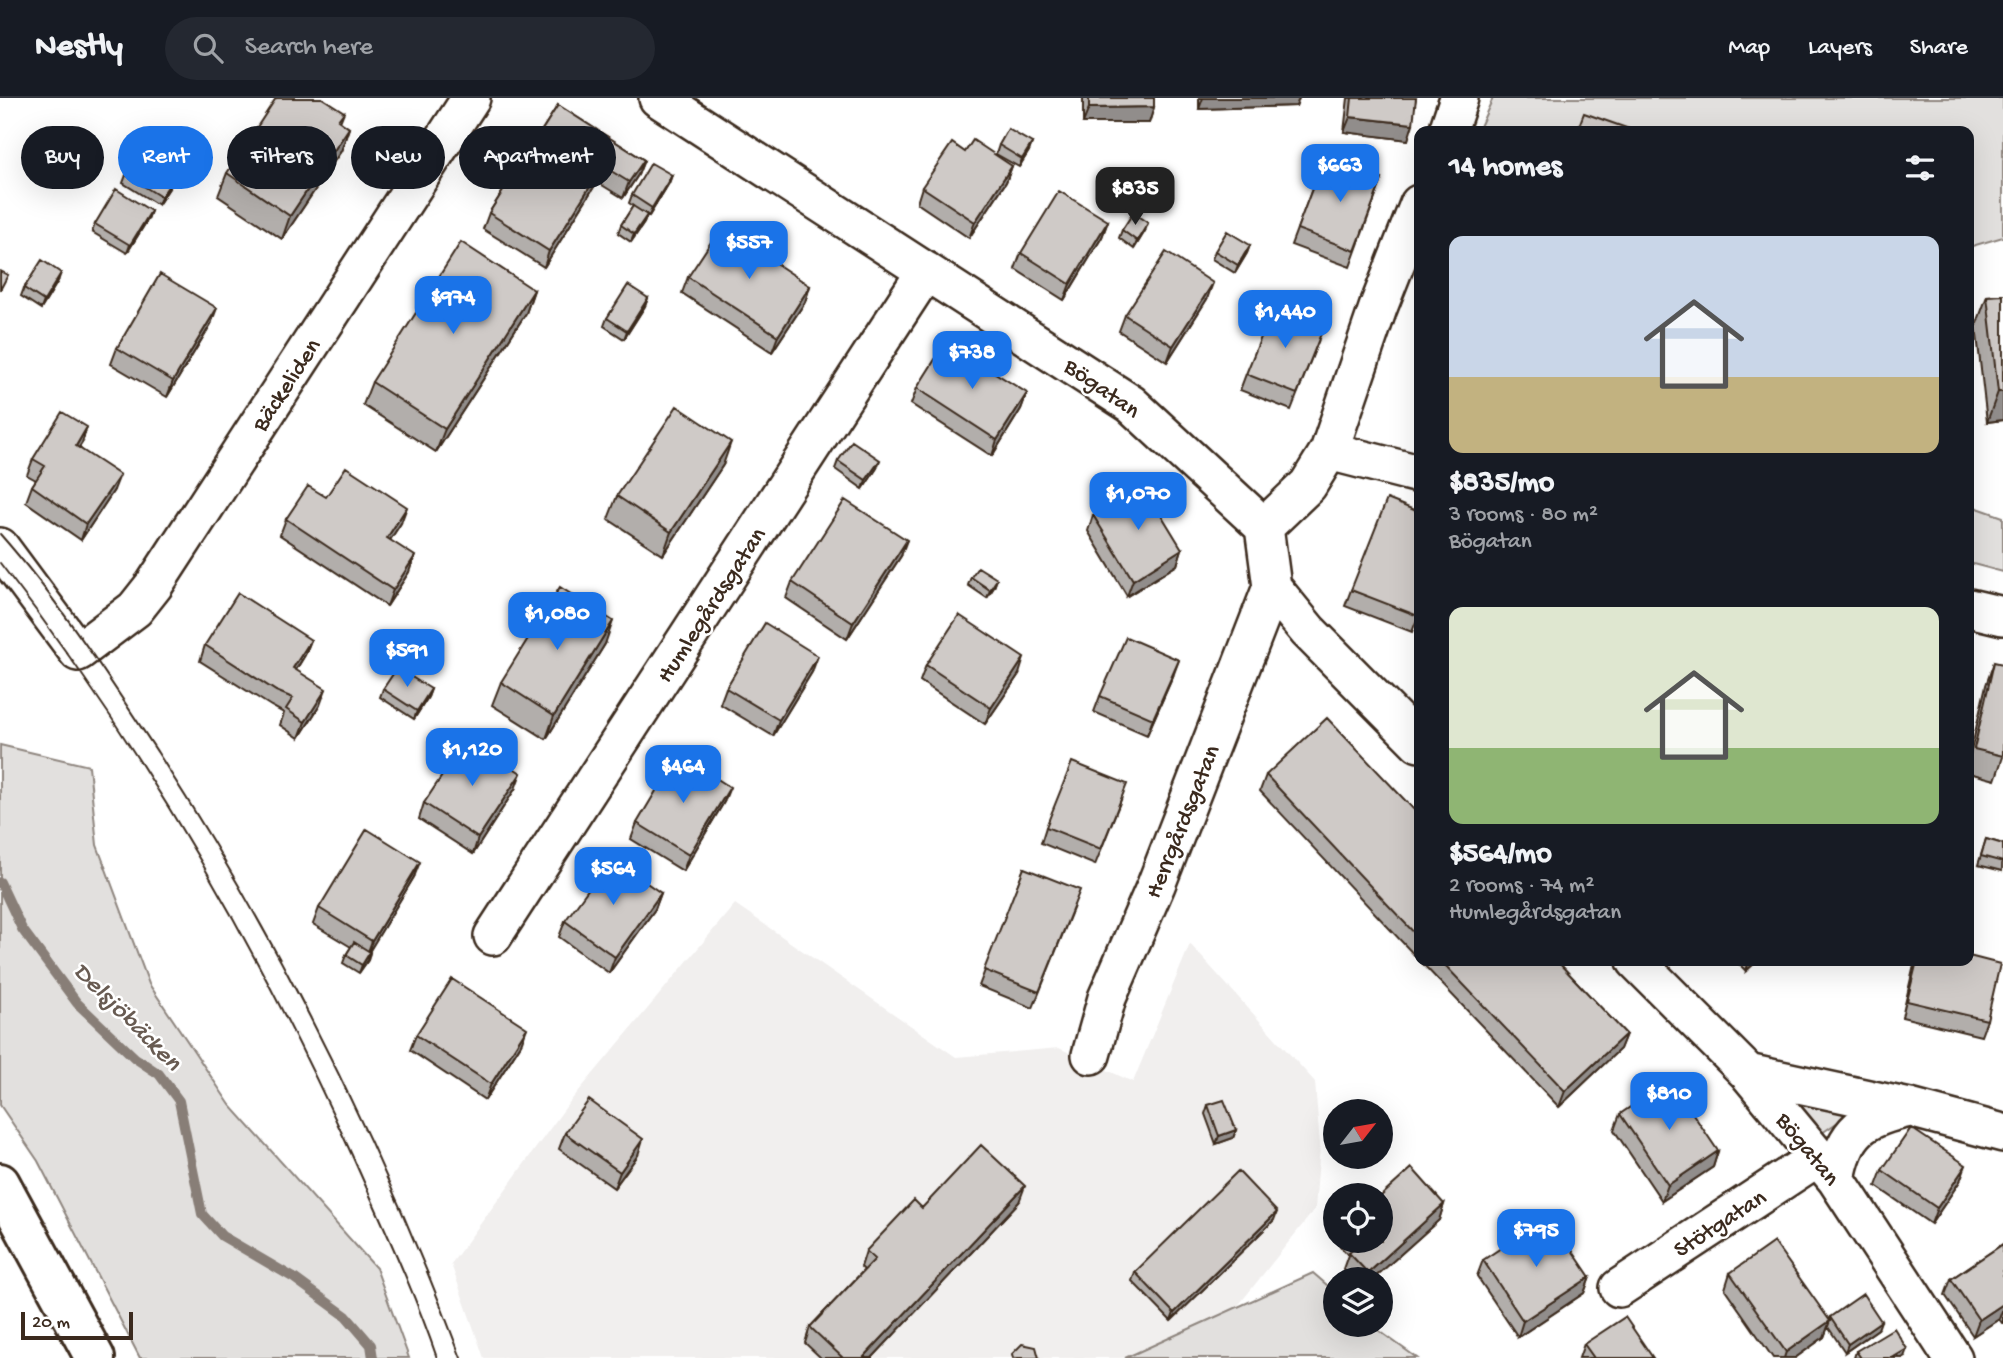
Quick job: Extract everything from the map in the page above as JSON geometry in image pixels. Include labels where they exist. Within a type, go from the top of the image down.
[{"type":"street","name":"Bäckeliden","points":[[0,547],[78,652],[135,609],[154,585],[471,98]]},
{"type":"street","name":"Bögatan","points":[[658,98],[1131,404],[1264,527]]},
{"type":"street","points":[[1450,126],[1460,98]]},
{"type":"street","points":[[1414,217],[1378,308],[1329,451],[1308,485],[1264,527],[1272,587],[1308,631],[1414,738]]},
{"type":"street","name":"Humlegårdsgatan","points":[[492,936],[926,271]]},
{"type":"street","points":[[1329,451],[1414,473]]},
{"type":"street","name":"Herrgårdsgatan","points":[[1091,1055],[1107,998],[1165,861],[1272,587]]},
{"type":"street","points":[[1974,609],[2003,616]]},
{"type":"street","name":"Bögatan","points":[[1641,966],[1748,1073],[1827,1168],[1953,1358]]},
{"type":"street","points":[[1748,1073],[1910,1108],[2003,1133]]},
{"type":"street","points":[[1827,1168],[1839,1162],[1854,1132],[1875,1115],[1910,1108]]},
{"type":"street","name":"Stötgatan","points":[[1619,1287],[1827,1168]]},
{"type":"street","points":[[0,1183],[95,1358]]},
{"type":"shaded area","points":[[1493,98],[2003,98],[2003,237],[1974,246],[1974,126],[1480,126]]},
{"type":"shaded area","points":[[1974,507],[2003,517],[2003,572],[1974,564]]},
{"type":"shaded area","points":[[0,745],[89,766],[97,845],[149,984],[230,1105],[376,1268],[409,1358],[140,1358],[38,1161],[0,1105]]},
{"type":"shaded area","points":[[735,904],[956,1057],[1059,1048],[1133,1082],[1190,944],[1315,1082],[1320,1146],[1315,1209],[1237,1307],[1123,1358],[484,1358],[451,1264],[568,1104]]},
{"type":"shaded area","points":[[1783,1087],[1854,1111],[1822,1133]]},
{"type":"shaded area","points":[[1313,1273],[1323,1282],[1323,1337],[1388,1337],[1417,1358],[1125,1358]]},
{"type":"building","points":[[276,98],[322,98],[344,112],[338,120],[349,128],[337,146],[337,126],[258,126]]},
{"type":"building","points":[[1089,98],[1154,98],[1154,107],[1089,108]]},
{"type":"building","points":[[1352,98],[1416,98],[1413,124],[1350,117]]},
{"type":"building","points":[[558,105],[591,126],[545,126]]},
{"type":"building","points":[[1584,113],[1621,126],[1579,126]]},
{"type":"building","points":[[1008,129],[1032,143],[1022,159],[999,145]]},
{"type":"building","points":[[973,140],[1012,166],[975,222],[922,187],[952,143],[965,152]]},
{"type":"building","points":[[616,142],[644,160],[629,182],[616,174]]},
{"type":"building","points":[[1324,157],[1382,179],[1355,251],[1297,229]]},
{"type":"building","points":[[651,163],[672,175],[652,208],[632,195]]},
{"type":"building","points":[[116,189],[151,211],[130,245],[95,224]]},
{"type":"building","points":[[148,189],[166,189],[161,197]]},
{"type":"building","points":[[250,189],[308,189],[290,216]]},
{"type":"building","points":[[504,189],[588,189],[549,251],[489,213]]},
{"type":"building","points":[[1059,191],[1108,221],[1070,284],[1021,253]]},
{"type":"building","points":[[633,206],[647,215],[634,234],[621,225]]},
{"type":"building","points":[[1133,213],[1148,223],[1137,241],[1122,230]]},
{"type":"building","points":[[721,227],[810,286],[778,336],[688,277]]},
{"type":"building","points":[[1227,231],[1250,245],[1238,265],[1215,251]]},
{"type":"building","points":[[461,242],[534,290],[445,429],[372,382]]},
{"type":"building","points":[[1166,252],[1213,283],[1173,346],[1125,315]]},
{"type":"building","points":[[42,260],[61,273],[44,301],[24,288]]},
{"type":"building","points":[[0,271],[8,275],[0,290]]},
{"type":"building","points":[[160,274],[217,308],[173,381],[117,348]]},
{"type":"building","points":[[628,285],[648,298],[627,331],[607,318]]},
{"type":"building","points":[[2003,295],[2003,392],[1998,392],[1987,296]]},
{"type":"building","points":[[1274,305],[1324,326],[1297,394],[1246,374]]},
{"type":"building","points":[[946,342],[1027,393],[997,440],[917,388]]},
{"type":"building","points":[[677,406],[731,442],[671,532],[617,496]]},
{"type":"building","points":[[62,412],[87,427],[76,446],[120,475],[86,524],[32,486],[45,466],[33,459]]},
{"type":"building","points":[[852,441],[880,460],[866,480],[838,461]]},
{"type":"building","points":[[346,467],[407,507],[387,538],[415,556],[393,590],[286,519],[308,486],[326,497]]},
{"type":"building","points":[[1143,485],[1182,549],[1133,580],[1093,515]]},
{"type":"building","points":[[1387,499],[1414,510],[1414,614],[1351,590]]},
{"type":"building","points":[[845,500],[907,540],[853,623],[792,582]]},
{"type":"building","points":[[978,567],[997,579],[990,590],[971,577]]},
{"type":"building","points":[[560,587],[613,621],[554,716],[501,682]]},
{"type":"building","points":[[238,593],[311,640],[293,668],[326,689],[305,722],[286,709],[293,698],[276,691],[205,645]]},
{"type":"building","points":[[959,615],[1024,658],[991,708],[926,665]]},
{"type":"building","points":[[765,623],[818,656],[779,720],[726,688]]},
{"type":"building","points":[[1126,637],[1179,660],[1153,719],[1100,696]]},
{"type":"building","points":[[1994,662],[2003,664],[2003,756],[1974,749]]},
{"type":"building","points":[[397,668],[431,689],[417,711],[383,689]]},
{"type":"building","points":[[1327,718],[1414,810],[1414,933],[1266,775]]},
{"type":"building","points":[[467,738],[521,773],[478,838],[424,803]]},
{"type":"building","points":[[678,754],[730,787],[689,855],[637,823]]},
{"type":"building","points":[[1072,762],[1127,784],[1101,849],[1046,827]]},
{"type":"building","points":[[367,829],[420,862],[372,941],[319,908]]},
{"type":"building","points":[[1986,839],[2003,844],[2003,862],[1981,856]]},
{"type":"building","points":[[611,858],[661,893],[615,957],[565,921]]},
{"type":"building","points":[[1024,868],[1080,890],[1039,992],[984,970]]},
{"type":"building","points":[[354,942],[370,952],[362,965],[346,955]]},
{"type":"building","points":[[1974,957],[2000,964],[1987,1020],[1907,1001],[1916,966],[1974,966]]},
{"type":"building","points":[[1446,966],[1562,966],[1626,1034],[1565,1091]]},
{"type":"building","points":[[452,979],[527,1028],[491,1084],[416,1035]]},
{"type":"building","points":[[1670,1080],[1718,1151],[1668,1185],[1620,1114]]},
{"type":"building","points":[[589,1100],[643,1139],[620,1172],[565,1133]]},
{"type":"building","points":[[1224,1100],[1236,1130],[1219,1136],[1208,1105]]},
{"type":"building","points":[[1911,1128],[1966,1165],[1937,1208],[1882,1170]]},
{"type":"building","points":[[981,1145],[1025,1186],[863,1358],[843,1358],[810,1327],[875,1259],[866,1251],[914,1200],[922,1208]]},
{"type":"building","points":[[1412,1168],[1444,1204],[1393,1250],[1393,1185]]},
{"type":"building","points":[[1238,1171],[1277,1212],[1174,1313],[1135,1272]]},
{"type":"building","points":[[1549,1216],[1590,1277],[1523,1321],[1483,1260]]},
{"type":"building","points":[[1774,1242],[1830,1321],[1786,1352],[1730,1273]]},
{"type":"building","points":[[2003,1244],[2003,1304],[1979,1320],[1951,1279]]},
{"type":"building","points":[[1349,1253],[1390,1253],[1375,1267],[1362,1267]]},
{"type":"building","points":[[1863,1294],[1881,1321],[1848,1344],[1830,1317]]},
{"type":"building","points":[[1625,1317],[1653,1358],[1594,1358],[1584,1344]]},
{"type":"building","points":[[1894,1328],[1907,1349],[1892,1358],[1861,1358],[1856,1351]]},
{"type":"building","points":[[1022,1344],[1036,1347],[1039,1358],[1013,1358],[1012,1354]]},
{"type":"waterway","name":"Delsjöbäcken","points":[[0,882],[22,929],[77,1003],[135,1058],[159,1074],[179,1101],[202,1214],[222,1236],[294,1278],[346,1316],[371,1345],[373,1358]]},
{"type":"tram line","points":[[0,534],[43,586],[102,668],[158,753],[246,898],[287,972],[362,1124],[397,1201],[461,1358]]},
{"type":"tram line","points":[[0,563],[101,702],[148,774],[235,922],[276,998],[351,1153],[407,1280],[437,1358]]}]
